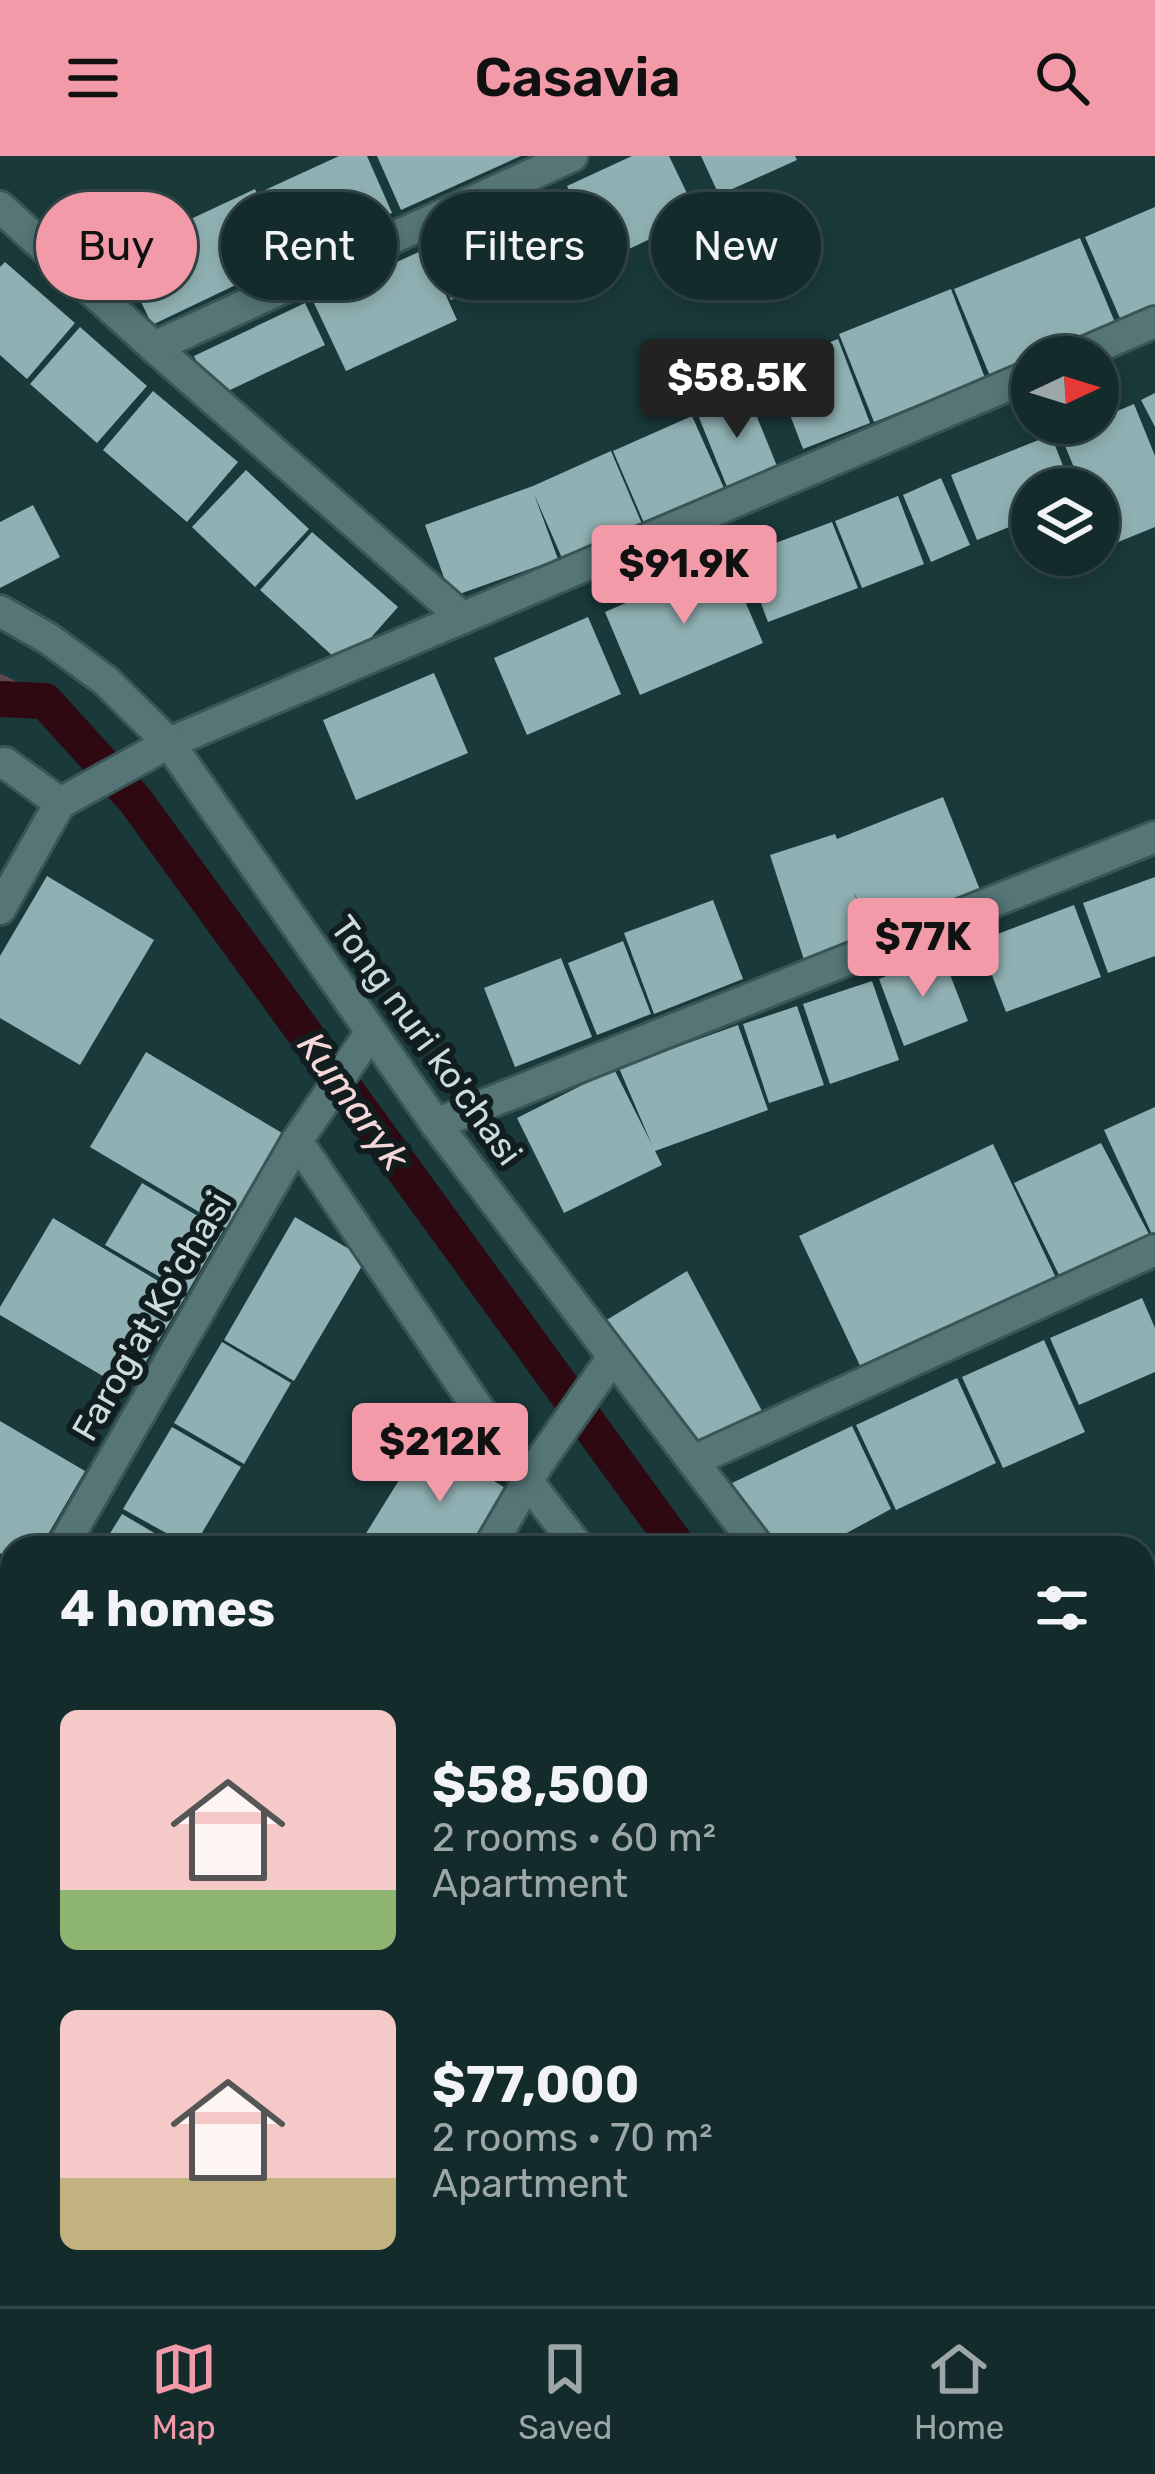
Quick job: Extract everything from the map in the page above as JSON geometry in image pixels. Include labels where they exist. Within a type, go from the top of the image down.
[{"type":"street","points":[[154,347],[572,156]]},
{"type":"street","points":[[0,206],[463,618]]},
{"type":"street","points":[[1119,338],[1155,322]]},
{"type":"street","points":[[0,909],[60,803],[92,783],[1011,384]]},
{"type":"street","name":"Tong nuri ko'chasi","points":[[0,611],[106,680],[750,1536]]},
{"type":"street","points":[[0,764],[60,803]]},
{"type":"street","points":[[436,1124],[1155,837]]},
{"type":"street","name":"Farog'at Ko'chasi","points":[[69,1536],[304,1133],[371,1032]]},
{"type":"street","points":[[304,1133],[572,1536]]},
{"type":"street","points":[[693,1461],[1155,1250]]},
{"type":"street","points":[[497,1536],[533,1473],[614,1357]]},
{"type":"building","points":[[339,156],[367,156],[383,192],[266,192]]},
{"type":"building","points":[[377,156],[521,156],[441,192],[421,192],[421,201],[401,210],[397,192]]},
{"type":"building","points":[[632,156],[669,156],[686,192],[651,192],[651,239],[627,250],[627,192],[570,192],[567,186]]},
{"type":"building","points":[[701,156],[795,156],[797,160],[726,192],[718,192]]},
{"type":"building","points":[[221,205],[221,292],[152,325],[140,300],[197,300],[197,216]]},
{"type":"building","points":[[1155,207],[1155,309],[1122,323],[1085,237]]},
{"type":"building","points":[[1080,238],[1116,325],[1089,336],[1011,336],[1011,368],[990,376],[954,289]]},
{"type":"building","points":[[421,251],[421,300],[448,300],[457,320],[346,371],[313,301],[397,300],[397,262]]},
{"type":"building","points":[[5,262],[36,289],[36,300],[49,300],[75,323],[27,379],[0,355],[0,267]]},
{"type":"building","points":[[951,289],[985,378],[874,422],[839,334]]},
{"type":"building","points":[[305,303],[325,345],[213,398],[194,356]]},
{"type":"building","points":[[80,327],[147,386],[97,443],[30,384]]},
{"type":"building","points":[[838,339],[870,423],[803,449],[771,365]]},
{"type":"building","points":[[153,391],[238,462],[187,522],[103,450]]},
{"type":"building","points":[[1155,393],[1155,427],[1141,400]]},
{"type":"building","points":[[748,395],[777,466],[727,487],[698,415]]},
{"type":"building","points":[[1134,404],[1155,456],[1155,527],[1119,542],[1119,468],[1074,468],[1064,444],[1119,444],[1119,410]]},
{"type":"building","points":[[692,416],[724,488],[644,523],[613,451]]},
{"type":"building","points":[[1028,444],[1054,444],[1064,468],[1011,468],[1011,526],[977,540],[951,475]]},
{"type":"building","points":[[611,451],[642,524],[562,558],[534,494],[558,559],[451,597],[425,525],[533,486]]},
{"type":"building","points":[[246,470],[309,529],[255,587],[192,527]]},
{"type":"building","points":[[941,478],[970,545],[931,562],[903,495]]},
{"type":"building","points":[[898,496],[924,564],[862,588],[835,521]]},
{"type":"building","points":[[33,505],[60,557],[0,588],[0,522]]},
{"type":"building","points":[[832,522],[858,588],[768,622],[743,555]]},
{"type":"building","points":[[312,532],[398,607],[345,667],[260,590]]},
{"type":"building","points":[[727,559],[763,643],[640,695],[605,612]]},
{"type":"building","points":[[588,617],[621,694],[527,735],[494,658]]},
{"type":"building","points":[[434,673],[468,753],[356,800],[323,720]]},
{"type":"building","points":[[943,797],[984,900],[876,943],[854,892],[871,944],[806,966],[770,855],[835,834],[837,839]]},
{"type":"building","points":[[47,876],[154,940],[80,1065],[0,1018],[0,956]]},
{"type":"building","points":[[1155,877],[1155,956],[1108,973],[1083,903]]},
{"type":"building","points":[[713,900],[743,979],[654,1014],[624,933]]},
{"type":"building","points":[[1074,905],[1101,977],[1006,1012],[979,941]]},
{"type":"building","points":[[623,941],[651,1014],[597,1035],[568,963]]},
{"type":"building","points":[[942,954],[968,1021],[904,1046],[879,979]]},
{"type":"building","points":[[561,958],[592,1037],[515,1067],[484,988]]},
{"type":"building","points":[[872,981],[899,1060],[830,1084],[803,1004]]},
{"type":"building","points":[[797,1006],[824,1085],[769,1103],[743,1024]]},
{"type":"building","points":[[738,1025],[768,1110],[655,1151],[662,1165],[564,1213],[517,1118],[614,1069],[652,1145],[619,1068]]},
{"type":"building","points":[[146,1052],[282,1133],[226,1228],[90,1147]]},
{"type":"building","points":[[1155,1107],[1155,1241],[1104,1130]]},
{"type":"building","points":[[1101,1143],[1151,1238],[1061,1279],[1014,1183]]},
{"type":"building","points":[[993,1144],[1057,1280],[863,1372],[799,1236]]},
{"type":"building","points":[[142,1183],[223,1231],[187,1293],[105,1245]]},
{"type":"building","points":[[295,1217],[366,1259],[294,1381],[224,1340]]},
{"type":"building","points":[[53,1218],[185,1297],[128,1391],[0,1315],[0,1307]]},
{"type":"building","points":[[687,1271],[762,1411],[690,1445],[600,1324]]},
{"type":"building","points":[[1142,1298],[1155,1328],[1155,1372],[1079,1405],[1050,1338]]},
{"type":"building","points":[[1044,1340],[1085,1432],[1003,1468],[962,1377]]},
{"type":"building","points":[[222,1342],[291,1383],[244,1464],[174,1423]]},
{"type":"building","points":[[957,1378],[996,1463],[896,1510],[856,1425]]},
{"type":"building","points":[[0,1421],[85,1471],[47,1536],[0,1536]]},
{"type":"building","points":[[852,1426],[891,1509],[841,1536],[769,1536],[732,1483]]},
{"type":"building","points":[[172,1427],[241,1467],[200,1536],[171,1536],[123,1509]]},
{"type":"building","points":[[425,1438],[515,1494],[489,1536],[365,1535]]},
{"type":"building","points":[[122,1514],[160,1536],[108,1536]]},
{"type":"waterway","points":[[0,679],[45,701]]},
{"type":"waterway","name":"Kumaryk","points":[[0,699],[45,701],[135,800],[670,1536]]}]
